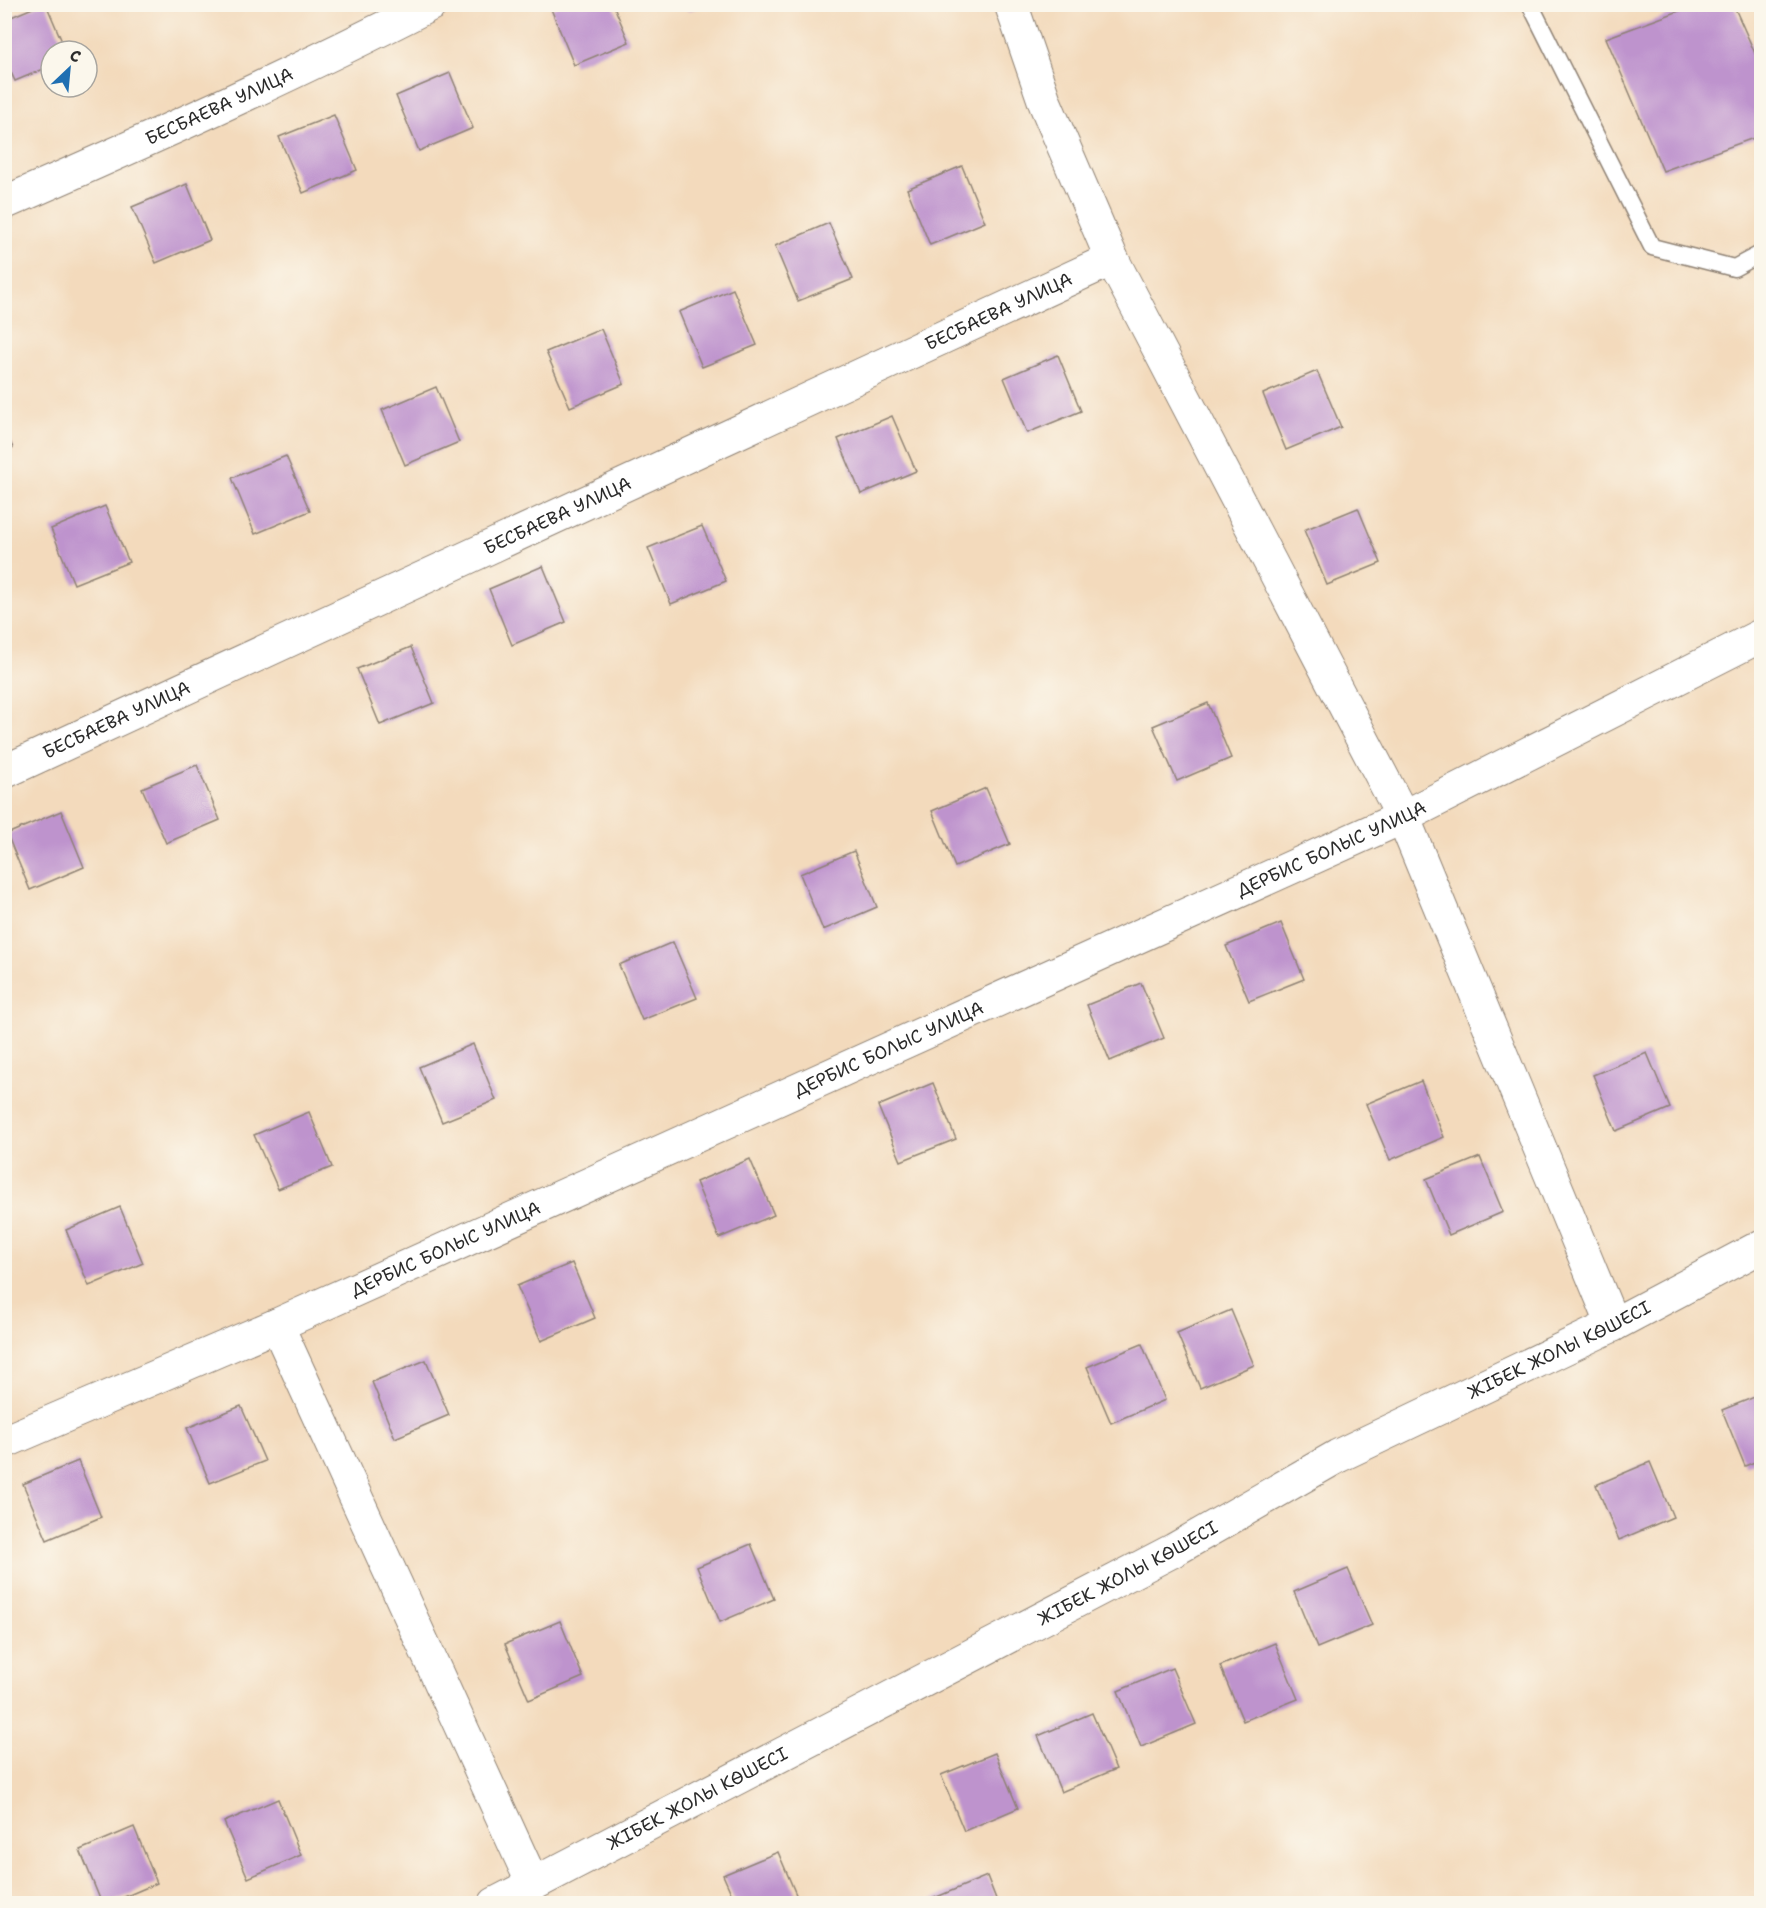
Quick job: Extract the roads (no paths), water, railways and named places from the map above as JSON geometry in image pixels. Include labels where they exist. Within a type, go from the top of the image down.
[{"type":"street","name":"БЕСБАЕВА УЛИЦА","points":[[4,203],[146,142],[363,40],[431,4]]},
{"type":"street","points":[[1011,4],[1045,103],[1112,259],[1403,817],[1613,1325]]},
{"type":"street","name":"БЕСБАЕВА УЛИЦА","points":[[4,772],[1112,259]]},
{"type":"street","name":"ДЕРБИС БОЛЫС УЛИЦА","points":[[4,1442],[277,1325],[1403,817],[1761,635]]},
{"type":"street","name":"ЖІБЕК ЖОЛЫ КӨШЕСІ","points":[[495,1904],[1174,1550],[1338,1456],[1613,1325],[1761,1245]]},
{"type":"street","points":[[277,1325],[533,1884]]},
{"type":"lane","points":[[1530,4],[1652,248],[1734,268],[1761,253]]}]
